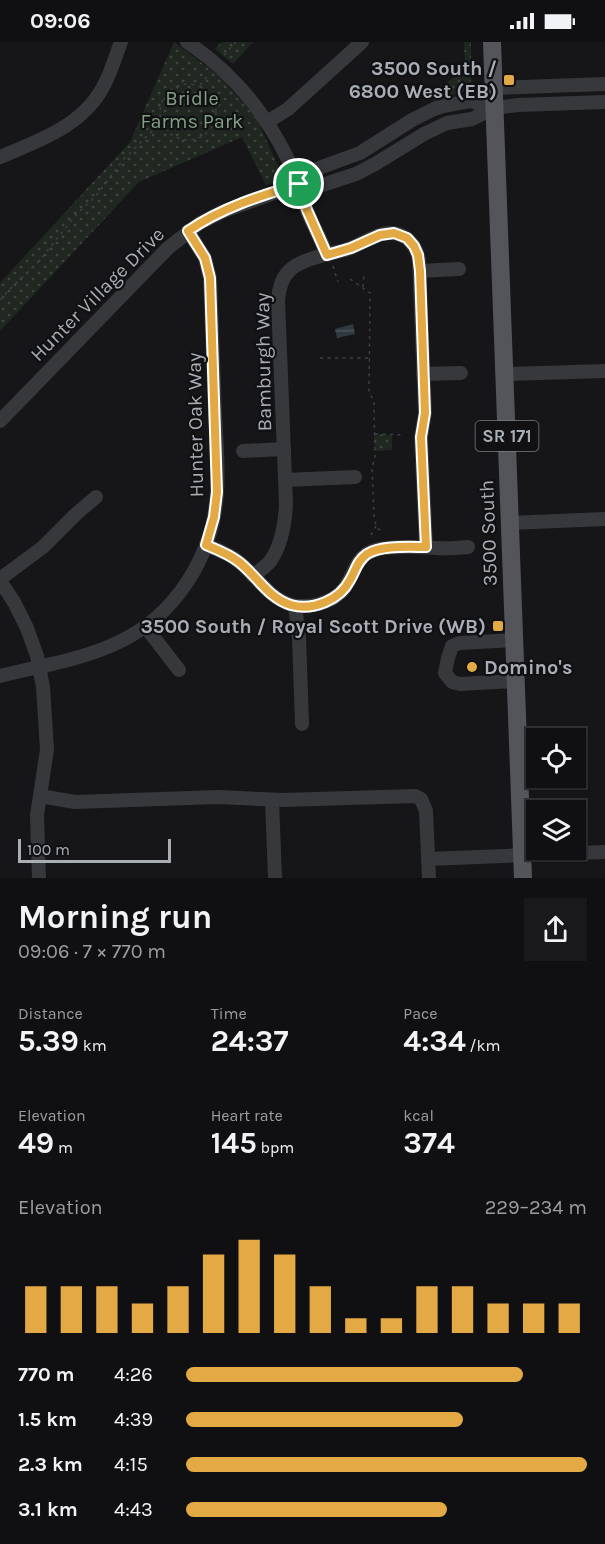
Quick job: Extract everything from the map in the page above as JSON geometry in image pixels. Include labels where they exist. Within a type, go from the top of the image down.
[{"type":"main road","name":"3500 South","points":[[492,42],[523,878]]},
{"type":"street","points":[[1,152],[59,130],[86,111],[100,93],[121,42]]},
{"type":"street","points":[[187,42],[231,77],[267,122],[299,184],[307,210],[328,255]]},
{"type":"street","points":[[267,122],[288,109],[362,42]]},
{"type":"street","points":[[494,88],[605,84]]},
{"type":"street","name":"Hunter Village Drive","points":[[0,421],[159,256],[200,223],[224,211],[299,184],[309,172],[360,153],[434,109],[470,101],[494,108],[605,102]]},
{"type":"street","name":"Hunter Oak Way","points":[[0,676],[106,648],[146,626],[177,596],[197,566],[206,545],[214,517],[218,486],[210,278],[205,258],[188,231]]},
{"type":"street","name":"Bamburgh Way","points":[[254,576],[270,561],[279,542],[285,520],[278,300],[279,288],[287,273],[295,266],[389,233],[403,236],[411,242],[417,250],[420,271]]},
{"type":"street","points":[[426,547],[421,437],[425,416],[420,271],[459,269]]},
{"type":"street","points":[[504,375],[605,371]]},
{"type":"street","points":[[423,374],[461,373]]},
{"type":"street","points":[[243,451],[284,449]]},
{"type":"street","points":[[285,480],[355,477]]},
{"type":"street","points":[[39,878],[37,823],[47,744],[44,696],[39,666],[27,628],[0,580],[43,547],[76,513],[96,497]]},
{"type":"street","points":[[510,523],[605,519]]},
{"type":"street","points":[[206,545],[232,557],[276,597],[295,606],[314,605],[335,598],[346,588],[358,562],[370,552],[382,549],[468,547]]},
{"type":"street","points":[[295,606],[299,632],[302,724]]},
{"type":"street","points":[[146,626],[178,670]]},
{"type":"street","points":[[514,640],[460,643],[452,646],[447,658],[445,673],[452,682],[460,684],[516,681]]},
{"type":"street","points":[[40,796],[75,802],[218,797],[272,800],[415,796],[421,799],[426,811],[429,878]]},
{"type":"street","points":[[272,800],[275,878]]},
{"type":"street","points":[[428,859],[605,852]]},
{"type":"path","points":[[223,56],[236,42]]},
{"type":"path","points":[[200,85],[211,70]]},
{"type":"path","points":[[0,300],[39,261],[76,215],[96,196],[123,160],[157,126],[160,120],[162,99],[168,91],[181,84],[195,83],[210,94],[216,105],[216,119],[209,131],[193,139],[179,138],[171,134],[160,120]]},
{"type":"path","points":[[328,255],[338,282]]},
{"type":"path","points":[[362,288],[364,274]]},
{"type":"path","points":[[350,279],[370,293],[369,392],[374,401],[375,458],[372,467],[376,526],[371,535]]},
{"type":"path","points":[[320,358],[369,358]]},
{"type":"path","points":[[374,434],[405,435]]},
{"type":"path","points":[[376,526],[382,533]]},
{"type":"green space","name":"Bridle Farms Park","points":[[174,42],[219,76],[257,119],[284,179],[266,185],[242,137],[139,182],[0,331],[0,283],[130,142]]},
{"type":"green space","points":[[222,42],[253,42],[233,64],[215,49]]},
{"type":"green space","points":[[464,42],[471,42],[471,89],[434,102],[432,96],[465,67]]},
{"type":"green space","points":[[374,434],[392,435],[392,450],[375,451]]},
{"type":"shaded area","points":[[353,324],[355,334],[337,338],[335,329]]},
{"type":"place","name":"3500 South / 6800 West (EB)","points":[[509,80]]},
{"type":"place","name":"3500 South / Royal Scott Drive (WB)","points":[[498,626]]},
{"type":"place","name":"Domino's","points":[[472,667]]},
{"type":"route","points":[[299,184],[307,210],[327,255],[389,233],[407,238],[417,250],[420,271],[425,413],[421,437],[426,547],[382,549],[370,552],[358,562],[346,588],[335,598],[321,603],[295,606],[267,590],[238,561],[206,545],[212,529],[218,479],[210,278],[205,258],[188,231],[212,216],[299,184]]}]
